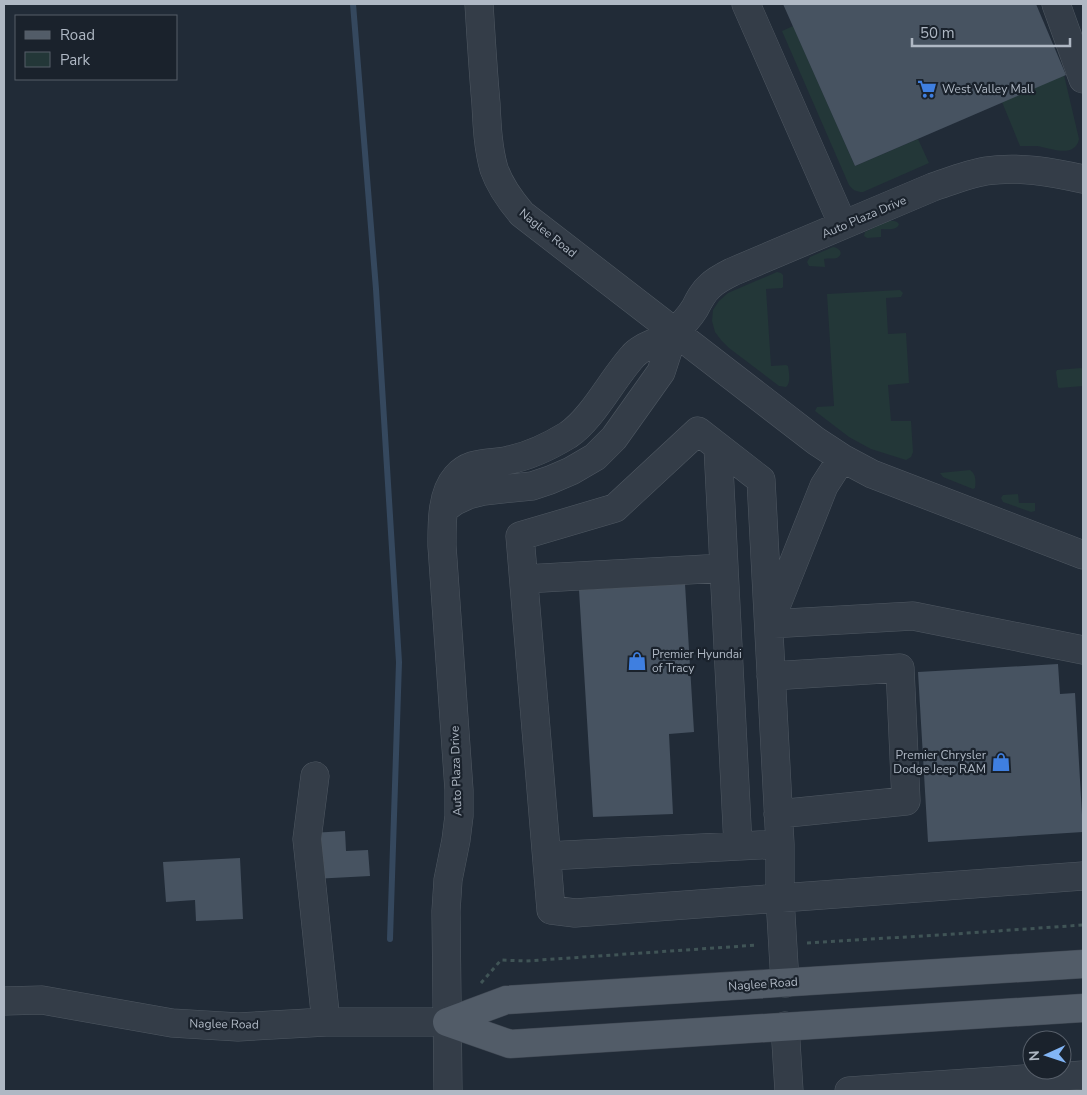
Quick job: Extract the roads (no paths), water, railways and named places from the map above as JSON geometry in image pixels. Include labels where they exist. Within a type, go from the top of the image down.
[{"type":"main road","name":"Naglee Road","points":[[447,1022],[506,1000],[1083,964]]},
{"type":"main road","name":"Naglee Road","points":[[447,1022],[510,1044],[1083,1008]]},
{"type":"street","name":"Naglee Road","points":[[479,4],[490,145],[494,168],[501,186],[510,201],[522,214],[816,441],[842,458],[872,474],[1083,555]]},
{"type":"street","points":[[746,4],[843,226]]},
{"type":"street","points":[[1056,4],[1083,79]]},
{"type":"street","name":"Auto Plaza Drive","points":[[448,1091],[446,911],[448,880],[456,840],[459,790],[442,546],[444,510],[448,489],[455,478],[475,464],[508,460],[533,452],[570,433],[583,421],[634,354],[674,332],[693,310],[702,294],[720,278],[933,187],[964,176],[987,171],[1029,170],[1049,172],[1083,180]]},
{"type":"street","points":[[785,983],[780,898],[780,844],[762,480],[698,431],[615,508],[520,536],[551,910],[575,913],[780,898],[1083,876]]},
{"type":"street","points":[[718,447],[738,846]]},
{"type":"street","points":[[769,624],[824,486],[842,458]]},
{"type":"street","points":[[524,579],[724,568]]},
{"type":"street","points":[[769,624],[913,616],[1083,650]]},
{"type":"street","points":[[771,676],[900,668],[901,677],[906,801],[778,814]]},
{"type":"street","points":[[315,776],[307,839],[326,1022]]},
{"type":"street","points":[[547,856],[780,844]]},
{"type":"street","name":"Naglee Road","points":[[4,1001],[42,1000],[172,1023],[238,1027],[326,1022],[447,1022]]},
{"type":"street","points":[[784,1026],[789,1091]]},
{"type":"street","points":[[849,1091],[1003,1086],[1083,1075]]},
{"type":"waterway","points":[[353,4],[376,289],[399,662],[390,939]]},
{"type":"place","name":"West Valley Mall","points":[[927,89]]},
{"type":"place","name":"Premier Hyundai of Tracy","points":[[637,661]]},
{"type":"place","name":"Premier Chrysler Dodge Jeep RAM","points":[[1001,762]]}]
